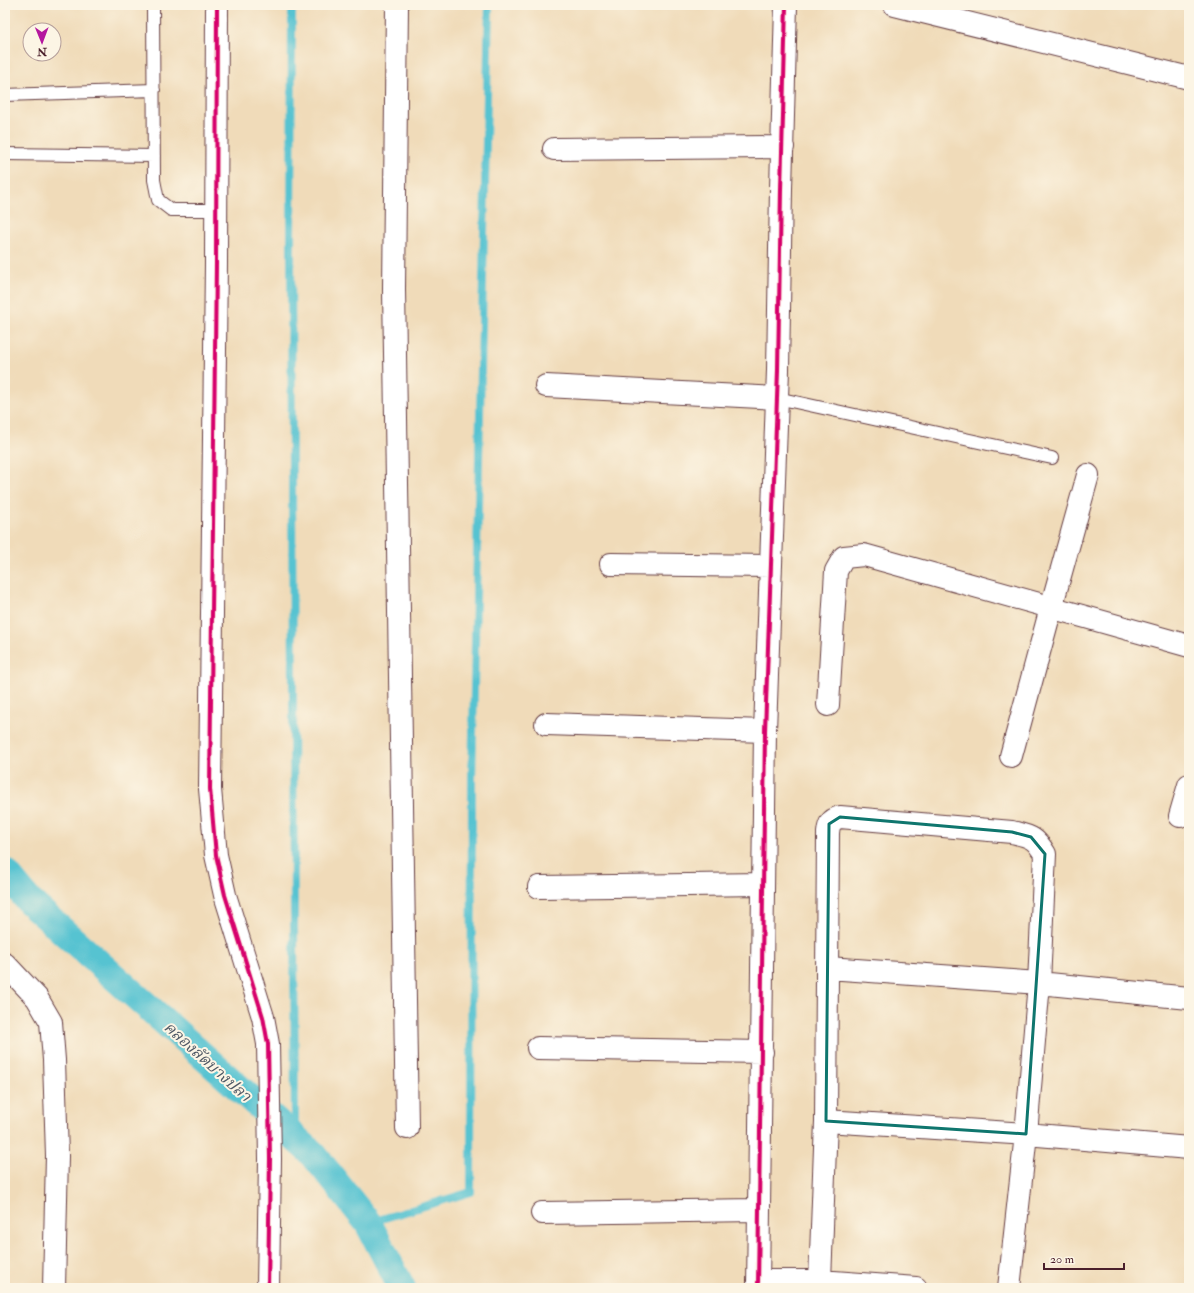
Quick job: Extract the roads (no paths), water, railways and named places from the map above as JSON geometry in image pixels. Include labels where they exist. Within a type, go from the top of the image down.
[{"type":"street","points":[[217,5],[210,789],[216,855],[225,895],[262,1017],[268,1044],[270,1159],[268,1288]]},
{"type":"street","points":[[397,5],[394,289],[407,1128]]},
{"type":"street","points":[[786,5],[777,398],[765,731],[758,1285],[916,1288]]},
{"type":"street","points":[[895,5],[1189,78]]},
{"type":"street","points":[[554,149],[783,147]]},
{"type":"street","points":[[546,386],[777,398]]},
{"type":"street","points":[[1011,756],[1088,475]]},
{"type":"street","points":[[828,704],[836,571],[844,557],[864,555],[1189,646]]},
{"type":"street","points":[[611,564],[771,566]]},
{"type":"street","points":[[546,724],[765,731]]},
{"type":"street","points":[[1180,816],[1189,785]]},
{"type":"street","points":[[820,1285],[826,1121],[829,824],[834,819],[840,817],[1012,832],[1031,837],[1039,844],[1045,854],[1039,983],[1026,1134],[1009,1288]]},
{"type":"street","points":[[539,887],[763,884]]},
{"type":"street","points":[[5,964],[37,998],[51,1022],[54,1060],[57,1156],[54,1288]]},
{"type":"street","points":[[828,968],[1039,983],[1189,998]]},
{"type":"street","points":[[538,1048],[762,1052]]},
{"type":"street","points":[[826,1121],[1026,1134],[1189,1148]]},
{"type":"street","points":[[542,1213],[758,1210]]},
{"type":"lane","points":[[153,5],[154,180],[158,200],[171,210],[216,210]]},
{"type":"lane","points":[[5,95],[154,90]]},
{"type":"lane","points":[[5,154],[154,156]]},
{"type":"lane","points":[[777,398],[1052,458]]},
{"type":"waterway","points":[[292,5],[291,253],[295,1138]]},
{"type":"waterway","points":[[368,1223],[471,1192],[472,780],[489,5]]},
{"type":"waterway","name":"คลองลัดบางปลา","points":[[5,872],[29,901],[313,1154],[368,1223],[402,1288]]}]
